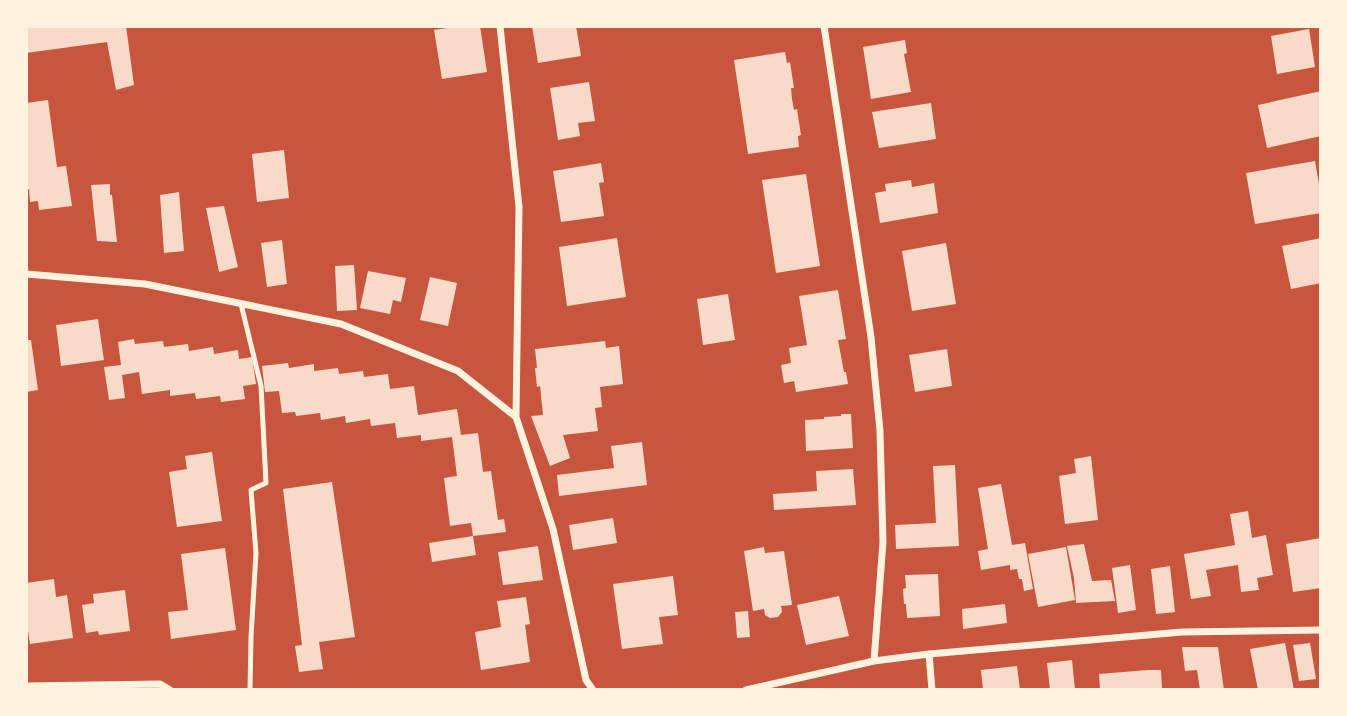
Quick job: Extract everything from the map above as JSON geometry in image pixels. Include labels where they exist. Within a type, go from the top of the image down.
[{"type":"street","points":[[500,26],[519,208],[516,416],[552,530],[586,680],[593,690]]},
{"type":"street","points":[[824,26],[871,337],[880,431],[883,542],[874,661]]},
{"type":"street","points":[[26,274],[145,284],[341,324],[458,371],[516,416]]},
{"type":"street","points":[[746,690],[874,661],[929,654],[1182,632],[1321,630]]},
{"type":"street","points":[[929,654],[932,690]]},
{"type":"street","points":[[26,686],[160,684],[170,690]]},
{"type":"lane","points":[[241,304],[261,386],[266,483],[251,490],[256,553],[250,690]]},
{"type":"building","points":[[26,26],[126,26],[134,85],[116,90],[107,42],[26,53]]},
{"type":"building","points":[[480,26],[487,72],[442,79],[434,30]]},
{"type":"building","points":[[532,26],[576,26],[581,56],[538,63]]},
{"type":"building","points":[[1309,29],[1315,67],[1277,74],[1271,36]]},
{"type":"building","points":[[905,40],[907,53],[904,54],[911,92],[871,99],[863,47]]},
{"type":"building","points":[[785,52],[787,63],[790,62],[794,88],[791,88],[792,99],[794,110],[797,109],[801,135],[798,136],[799,147],[748,154],[734,60]]},
{"type":"building","points":[[589,82],[595,121],[578,123],[580,136],[558,140],[550,88]]},
{"type":"building","points":[[1321,91],[1321,136],[1267,148],[1258,105]]},
{"type":"building","points":[[48,100],[57,167],[66,166],[72,206],[39,210],[38,201],[30,202],[29,189],[26,190],[26,103]]},
{"type":"building","points":[[931,103],[936,139],[879,148],[872,112]]},
{"type":"building","points":[[284,150],[289,198],[257,202],[252,154]]},
{"type":"building","points":[[1315,161],[1321,213],[1255,224],[1246,173]]},
{"type":"building","points":[[601,163],[604,182],[599,183],[604,216],[561,222],[553,171]]},
{"type":"building","points":[[806,174],[820,266],[776,273],[762,180]]},
{"type":"building","points":[[911,180],[912,187],[934,183],[938,213],[880,223],[875,193],[886,191],[885,184]]},
{"type":"building","points":[[110,184],[117,242],[97,241],[91,185]]},
{"type":"building","points":[[179,192],[184,251],[164,253],[160,195]]},
{"type":"building","points":[[224,206],[238,267],[219,272],[206,208]]},
{"type":"building","points":[[617,238],[626,297],[567,306],[559,247]]},
{"type":"building","points":[[1321,238],[1321,283],[1291,289],[1282,246]]},
{"type":"building","points":[[282,240],[287,284],[267,287],[261,243]]},
{"type":"building","points":[[946,243],[956,304],[912,311],[902,251]]},
{"type":"building","points":[[354,265],[357,310],[337,311],[335,266]]},
{"type":"building","points":[[368,271],[406,278],[401,302],[393,300],[390,314],[360,308]]},
{"type":"building","points":[[430,277],[457,283],[448,326],[420,320]]},
{"type":"building","points":[[838,290],[846,339],[838,340],[848,384],[796,392],[794,381],[784,383],[781,365],[791,363],[789,348],[807,345],[799,296]]},
{"type":"building","points":[[728,294],[735,340],[703,345],[697,299]]},
{"type":"building","points":[[98,319],[104,360],[61,366],[56,325]]},
{"type":"building","points":[[134,339],[135,344],[163,341],[164,347],[188,344],[189,351],[213,347],[214,354],[238,350],[239,359],[252,357],[256,384],[243,386],[245,399],[221,402],[220,396],[196,399],[195,393],[170,396],[170,390],[142,394],[139,372],[122,375],[125,398],[109,400],[104,367],[121,365],[118,342]]},
{"type":"building","points":[[26,340],[31,340],[38,390],[26,392]]},
{"type":"building","points":[[605,341],[606,348],[619,346],[623,384],[600,387],[602,407],[595,408],[598,431],[563,435],[570,458],[550,466],[531,416],[543,415],[540,386],[537,387],[535,349]]},
{"type":"building","points":[[947,349],[952,386],[915,392],[909,355]]},
{"type":"building","points":[[288,363],[289,368],[314,364],[314,371],[338,368],[339,374],[363,371],[364,377],[388,374],[390,389],[414,386],[418,415],[457,409],[461,435],[478,433],[483,472],[491,471],[498,520],[504,519],[506,532],[473,536],[471,523],[450,526],[444,478],[457,476],[452,437],[421,441],[421,435],[397,438],[395,423],[371,426],[370,419],[346,423],[345,416],[321,420],[320,413],[296,416],[295,412],[282,413],[279,391],[265,392],[262,366]]},
{"type":"building","points":[[851,414],[853,448],[806,451],[805,420],[824,419]]},
{"type":"building","points":[[642,442],[647,485],[559,496],[557,475],[614,468],[611,446]]},
{"type":"building","points":[[212,452],[222,521],[177,527],[169,472],[187,469],[185,456]]},
{"type":"building","points":[[1091,456],[1098,520],[1065,524],[1059,476],[1076,473],[1074,459]]},
{"type":"building","points":[[955,465],[959,546],[896,549],[895,525],[936,523],[933,466]]},
{"type":"building","points":[[853,469],[856,505],[774,510],[773,494],[817,491],[816,471]]},
{"type":"building","points":[[332,482],[355,637],[319,642],[323,669],[299,672],[295,646],[302,645],[283,489]]},
{"type":"building","points":[[1001,484],[1012,545],[1025,543],[1033,589],[1024,591],[1017,569],[1010,570],[1010,565],[981,570],[978,551],[988,549],[978,488]]},
{"type":"building","points":[[1248,511],[1252,538],[1266,535],[1273,575],[1257,578],[1259,590],[1241,592],[1238,565],[1206,570],[1211,596],[1191,599],[1184,554],[1235,545],[1230,514]]},
{"type":"building","points":[[613,518],[617,543],[573,550],[569,525]]},
{"type":"building","points":[[473,536],[476,555],[432,562],[429,543]]},
{"type":"building","points":[[1321,538],[1321,588],[1293,592],[1286,544]]},
{"type":"building","points":[[1084,544],[1092,581],[1111,580],[1115,601],[1076,603],[1067,546]]},
{"type":"building","points":[[538,546],[543,580],[503,585],[498,552]]},
{"type":"building","points":[[764,547],[765,553],[784,551],[792,605],[781,606],[782,612],[778,617],[770,618],[765,615],[764,609],[753,611],[744,551]]},
{"type":"building","points":[[1066,547],[1075,600],[1038,607],[1028,554]]},
{"type":"building","points":[[225,548],[236,630],[171,639],[168,612],[188,610],[181,554]]},
{"type":"building","points":[[1130,565],[1136,610],[1118,613],[1112,568]]},
{"type":"building","points":[[1170,566],[1175,612],[1156,614],[1151,569]]},
{"type":"building","points":[[938,574],[940,616],[907,618],[903,589],[906,588],[905,575]]},
{"type":"building","points":[[673,576],[678,615],[659,617],[663,644],[622,649],[613,584]]},
{"type":"building","points":[[54,579],[56,597],[67,595],[73,638],[30,644],[26,617],[26,583]]},
{"type":"building","points":[[125,590],[130,631],[99,635],[98,631],[86,633],[82,605],[94,603],[93,594]]},
{"type":"building","points":[[839,596],[849,636],[806,645],[797,605]]},
{"type":"building","points":[[526,597],[530,624],[525,625],[530,662],[481,670],[475,632],[501,627],[497,601]]},
{"type":"building","points":[[1005,604],[1007,623],[963,629],[962,609]]},
{"type":"building","points":[[748,611],[750,637],[737,638],[735,612]]},
{"type":"building","points":[[1285,643],[1294,690],[1258,690],[1250,649]]},
{"type":"building","points":[[1310,643],[1316,679],[1299,681],[1293,645]]},
{"type":"building","points":[[1182,647],[1218,647],[1224,690],[1200,690],[1197,670],[1185,671]]},
{"type":"building","points":[[1072,660],[1075,690],[1050,690],[1047,663]]},
{"type":"building","points":[[1017,666],[1020,690],[983,690],[981,670]]},
{"type":"building","points":[[1161,670],[1162,690],[1100,690],[1099,674]]}]
